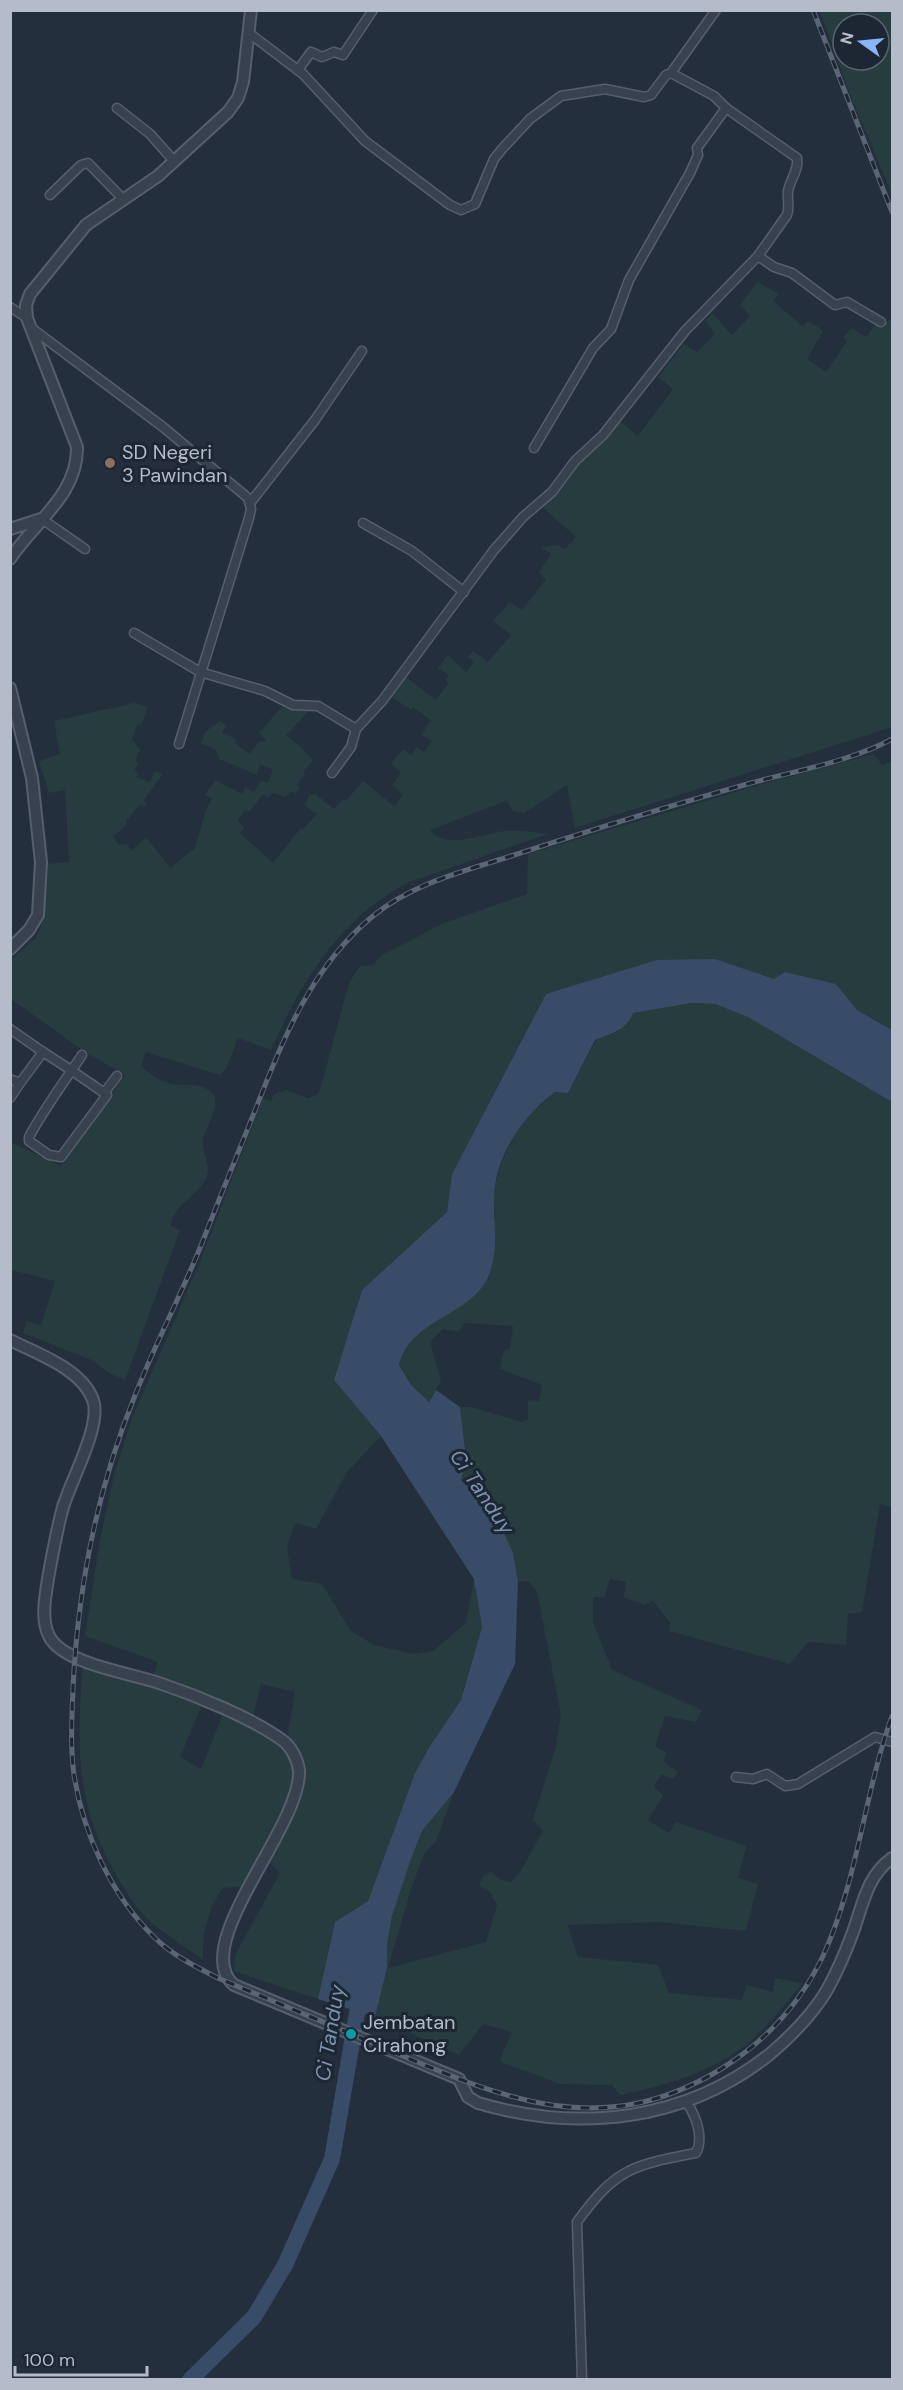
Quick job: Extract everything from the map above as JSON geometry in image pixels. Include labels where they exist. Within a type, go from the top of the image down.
[{"type":"street","points":[[10,560],[70,486],[77,461],[77,447],[29,322],[26,305],[30,294],[73,237],[98,216],[158,176],[205,135],[234,104],[243,82],[251,10]]},
{"type":"street","points":[[298,70],[311,52],[322,57],[334,52],[343,55],[373,10]]},
{"type":"street","points":[[249,33],[298,70],[364,141],[450,206],[461,210],[476,204],[494,159],[515,133],[561,96],[605,90],[644,97],[651,95],[666,75],[671,73],[716,10]]},
{"type":"street","points":[[332,773],[356,739],[356,729],[382,701],[501,541],[552,492],[575,461],[603,435],[685,331],[758,256],[788,215],[790,207],[787,194],[798,164],[797,158],[726,108],[714,96],[671,73]]},
{"type":"street","points":[[117,108],[148,132],[174,161]]},
{"type":"street","points":[[534,448],[593,348],[610,328],[629,280],[690,173],[698,155],[697,148],[726,108]]},
{"type":"street","points":[[50,195],[81,165],[87,163],[124,200]]},
{"type":"street","points":[[758,256],[774,267],[792,273],[835,305],[847,302],[881,322]]},
{"type":"street","points":[[10,306],[164,427],[248,498],[250,503],[249,518],[179,744]]},
{"type":"street","points":[[250,503],[315,420],[362,351]]},
{"type":"street","points":[[10,529],[42,519]]},
{"type":"street","points":[[42,519],[85,549]]},
{"type":"street","points":[[363,522],[412,551],[464,592]]},
{"type":"street","points":[[134,633],[200,672],[265,691],[293,705],[318,706],[356,729]]},
{"type":"street","points":[[10,949],[29,930],[38,915],[41,862],[33,778],[11,688]]},
{"type":"street","points":[[10,1029],[43,1052],[72,1071],[107,1095],[61,1157],[49,1155],[29,1141],[29,1137],[72,1071],[82,1055]]},
{"type":"street","points":[[10,1098],[43,1052]]},
{"type":"street","points":[[104,1093],[117,1076]]},
{"type":"street","points":[[10,1079],[20,1083]]},
{"type":"street","points":[[10,1340],[48,1358],[73,1376],[86,1387],[96,1411],[90,1437],[63,1507],[53,1550],[45,1612],[50,1637],[57,1646],[74,1658],[180,1690],[246,1721],[284,1741],[294,1754],[299,1769],[291,1804],[274,1845],[227,1930],[223,1965],[227,1980],[234,1985],[459,2079],[468,2097],[478,2103],[561,2119],[625,2115],[687,2103],[743,2074],[785,2041],[808,2016],[826,1991],[845,1952],[872,1878],[892,1858]]},
{"type":"street","points":[[736,1777],[753,1779],[767,1774],[785,1786],[798,1784],[875,1737],[892,1742]]},
{"type":"street","points":[[582,2379],[577,2222],[601,2193],[627,2171],[645,2163],[696,2153],[699,2141],[696,2117],[687,2103]]},
{"type":"green space","points":[[820,11],[892,11],[892,194],[842,72],[891,72],[891,12],[831,12],[831,41]]},
{"type":"green space","points":[[757,282],[779,294],[773,301],[802,326],[809,321],[823,331],[807,359],[826,372],[847,341],[843,337],[852,328],[866,337],[876,323],[883,326],[889,320],[892,321],[892,727],[575,828],[567,785],[524,813],[513,811],[506,801],[430,830],[437,836],[456,840],[505,831],[548,834],[409,882],[384,896],[363,913],[325,954],[296,1000],[271,1050],[238,1038],[226,1069],[220,1075],[146,1052],[141,1066],[148,1072],[169,1083],[205,1088],[214,1095],[215,1107],[203,1141],[208,1166],[207,1176],[173,1218],[170,1226],[180,1230],[125,1380],[109,1373],[94,1361],[23,1333],[27,1321],[41,1326],[55,1281],[11,1270],[11,1146],[13,1143],[61,1166],[125,1075],[85,1052],[11,999],[11,960],[36,938],[43,921],[46,864],[69,862],[65,790],[49,793],[39,761],[60,754],[54,721],[134,703],[148,707],[141,725],[137,724],[132,739],[140,750],[135,761],[139,763],[134,771],[138,773],[136,777],[150,782],[155,771],[163,774],[144,800],[147,807],[140,804],[126,821],[128,824],[113,836],[119,845],[127,844],[131,851],[146,837],[170,868],[195,848],[206,810],[212,799],[205,795],[215,780],[242,794],[245,787],[254,792],[261,781],[268,783],[273,769],[260,765],[257,775],[219,759],[216,750],[201,743],[206,731],[220,721],[226,725],[222,732],[237,740],[235,743],[250,754],[259,742],[267,741],[259,733],[284,704],[291,710],[310,710],[286,735],[313,760],[303,772],[305,774],[297,785],[300,788],[295,793],[291,791],[286,797],[272,793],[268,798],[263,794],[249,812],[245,810],[238,820],[244,828],[240,833],[273,863],[301,828],[303,829],[317,814],[305,806],[309,795],[315,794],[334,809],[343,799],[346,801],[363,781],[394,806],[403,795],[392,785],[401,773],[391,763],[403,749],[411,755],[417,747],[424,752],[432,741],[421,735],[431,720],[413,707],[411,710],[389,695],[404,676],[436,700],[449,683],[446,680],[449,675],[438,668],[448,655],[466,672],[474,662],[468,657],[473,651],[488,662],[511,635],[493,621],[510,602],[522,610],[546,579],[539,572],[551,554],[541,547],[557,545],[565,549],[576,537],[541,506],[557,492],[570,472],[597,447],[619,420],[638,436],[673,389],[658,377],[684,344],[697,352],[715,334],[705,321],[712,313],[732,335],[750,316],[740,305]]},
{"type":"green space","points":[[874,754],[882,765],[892,761],[892,1030],[857,1010],[836,984],[774,979],[715,959],[546,994],[452,1174],[447,1212],[362,1290],[335,1380],[381,1436],[347,1472],[316,1529],[295,1523],[287,1547],[292,1579],[322,1584],[351,1631],[374,1645],[413,1654],[433,1651],[466,1623],[474,1579],[482,1627],[461,1700],[415,1773],[368,1901],[335,1922],[318,1999],[234,1971],[235,1955],[280,1873],[267,1860],[289,1824],[300,1796],[303,1768],[299,1752],[288,1734],[295,1692],[261,1684],[253,1717],[153,1677],[158,1662],[85,1636],[100,1540],[114,1475],[132,1418],[200,1262],[263,1098],[271,1101],[274,1094],[286,1090],[309,1099],[319,1093],[349,983],[359,967],[374,965],[380,956],[444,923],[527,894],[528,854],[762,784]]},
{"type":"green space","points":[[692,1003],[715,1004],[748,1017],[892,1102],[892,1507],[880,1504],[862,1612],[848,1614],[846,1645],[808,1642],[790,1664],[669,1631],[670,1623],[653,1601],[644,1605],[624,1597],[626,1582],[610,1579],[604,1597],[593,1597],[593,1622],[612,1670],[702,1710],[696,1722],[665,1716],[655,1746],[667,1753],[663,1761],[678,1772],[673,1779],[661,1774],[654,1787],[663,1795],[648,1820],[669,1833],[676,1822],[746,1846],[738,1878],[758,1884],[746,1931],[661,1922],[568,1925],[578,1957],[658,1965],[669,1993],[742,2000],[747,1985],[773,1992],[775,1978],[802,1983],[772,2020],[736,2052],[700,2072],[620,2095],[612,2085],[560,2084],[499,2061],[512,2032],[483,2024],[459,2055],[375,2017],[387,1968],[387,1945],[392,1916],[422,1831],[454,1792],[436,1841],[424,1854],[411,1889],[388,1968],[486,1942],[497,1905],[490,1892],[480,1886],[481,1881],[484,1875],[491,1872],[501,1880],[511,1882],[521,1871],[543,1830],[533,1820],[555,1750],[561,1715],[537,1592],[530,1582],[518,1581],[510,1553],[498,1526],[481,1501],[461,1480],[466,1457],[460,1407],[472,1407],[521,1422],[528,1419],[528,1400],[539,1401],[542,1385],[500,1369],[503,1352],[510,1348],[513,1326],[464,1323],[459,1332],[443,1329],[430,1342],[441,1380],[429,1402],[411,1385],[398,1365],[412,1340],[469,1297],[492,1232],[495,1219],[494,1191],[502,1162],[523,1123],[543,1101],[555,1092],[568,1093],[596,1040],[617,1032],[633,1013]]},
{"type":"green space","points":[[83,1663],[159,1687],[202,1705],[180,1757],[201,1769],[223,1714],[276,1737],[291,1755],[293,1772],[290,1792],[274,1834],[247,1886],[223,1888],[218,1896],[207,1922],[203,1940],[203,1960],[154,1925],[143,1914],[123,1887],[102,1846],[85,1796],[81,1771],[80,1720]]},
{"type":"water","points":[[715,959],[774,979],[785,972],[836,984],[857,1010],[892,1030],[892,1102],[748,1017],[715,1004],[692,1003],[633,1013],[623,1027],[595,1040],[568,1093],[555,1092],[543,1101],[513,1137],[496,1181],[495,1246],[488,1277],[469,1301],[416,1337],[406,1349],[399,1365],[411,1385],[429,1402],[436,1390],[460,1407],[466,1457],[461,1480],[479,1496],[501,1527],[513,1553],[518,1581],[515,1664],[454,1792],[422,1831],[392,1916],[387,1945],[387,1968],[375,2017],[318,1999],[335,1922],[368,1901],[415,1773],[461,1700],[482,1627],[474,1579],[381,1436],[334,1380],[362,1290],[447,1212],[452,1174],[546,994],[657,960]]},
{"type":"waterway","name":"Ci Tanduy","points":[[190,2380],[254,2317],[285,2265],[332,2159],[361,1990]]},
{"type":"railway","points":[[813,10],[892,212]]},
{"type":"railway","points":[[892,739],[841,759],[659,810],[473,868],[420,887],[373,916],[333,957],[302,1004],[289,1029],[196,1258],[142,1378],[121,1433],[100,1504],[79,1613],[72,1709],[72,1753],[78,1797],[101,1862],[112,1883],[139,1920],[154,1937],[176,1955],[220,1979],[473,2084],[513,2097],[553,2105],[594,2108],[635,2104],[677,2091],[721,2069],[767,2034],[804,1990],[823,1956],[845,1897],[874,1776],[892,1716]]},
{"type":"place","name":"SD Negeri 3 Pawindan","points":[[110,463]]},
{"type":"place","name":"Jembatan Cirahong","points":[[351,2034]]}]
